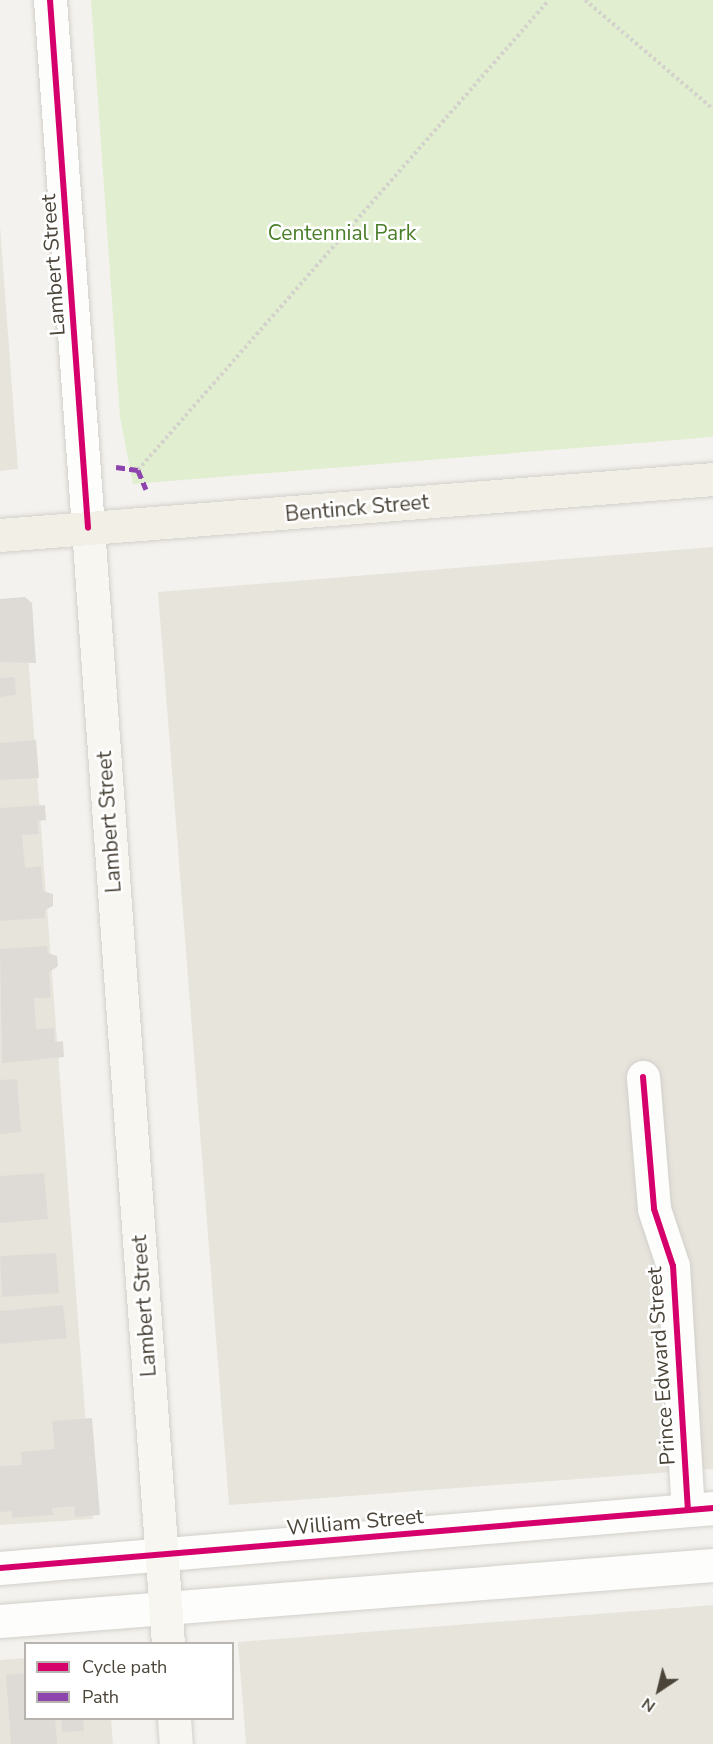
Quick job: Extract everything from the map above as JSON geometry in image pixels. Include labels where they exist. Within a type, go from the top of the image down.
[{"type":"main road","name":"Bentinck Street","points":[[0,535],[713,479]]},
{"type":"main road","name":"Lambert Street","points":[[88,528],[168,1642]]},
{"type":"main road","points":[[174,1720],[176,1744]]},
{"type":"street","name":"Lambert Street","points":[[50,0],[88,528]]},
{"type":"street","name":"Prince Edward Street","points":[[643,1077],[654,1209],[673,1266],[700,1509]]},
{"type":"street","name":"William Street","points":[[0,1568],[700,1509]]},
{"type":"street","points":[[0,1621],[713,1565]]},
{"type":"path","points":[[138,470],[549,0]]},
{"type":"path","points":[[585,0],[713,110]]},
{"type":"shaded area","points":[[0,226],[18,469],[0,471]]},
{"type":"shaded area","points":[[713,547],[713,1469],[229,1505],[158,592]]},
{"type":"shaded area","points":[[24,601],[93,1519],[0,1525],[0,603]]},
{"type":"shaded area","points":[[713,1605],[713,1744],[246,1744],[238,1642]]},
{"type":"shaded area","points":[[24,1658],[24,1720],[111,1720],[113,1744],[0,1744],[0,1660]]},
{"type":"green space","name":"Centennial Park","points":[[91,0],[713,0],[713,437],[133,484],[120,417]]},
{"type":"building","points":[[25,597],[32,603],[36,663],[0,662],[0,599]]},
{"type":"building","points":[[15,677],[16,695],[0,697],[0,678]]},
{"type":"building","points":[[36,740],[39,778],[0,780],[0,743]]},
{"type":"building","points":[[45,805],[46,820],[38,821],[39,834],[22,835],[25,868],[41,866],[43,891],[53,894],[53,906],[45,910],[45,918],[0,921],[0,808]]},
{"type":"building","points":[[47,946],[48,953],[57,956],[58,966],[49,972],[51,998],[34,998],[36,1029],[54,1028],[55,1042],[63,1041],[64,1057],[2,1063],[0,949]]},
{"type":"building","points":[[17,1079],[21,1132],[0,1134],[0,1080]]},
{"type":"building","points":[[44,1173],[48,1219],[0,1223],[0,1176]]},
{"type":"building","points":[[56,1253],[59,1293],[2,1297],[0,1256]]},
{"type":"building","points":[[63,1305],[67,1338],[0,1344],[0,1311]]},
{"type":"building","points":[[92,1418],[100,1515],[75,1517],[74,1506],[52,1508],[53,1515],[12,1518],[12,1511],[0,1512],[0,1466],[22,1465],[21,1452],[55,1449],[52,1421]]},
{"type":"building","points":[[24,1673],[24,1720],[55,1720],[57,1744],[11,1744],[6,1675]]},
{"type":"building","points":[[61,1720],[83,1720],[84,1731],[62,1732]]},
{"type":"marked path","points":[[116,467],[138,470],[146,489]]},
{"type":"cycle path","points":[[50,0],[88,528]]},
{"type":"cycle path","points":[[643,1077],[654,1209],[673,1266],[688,1510]]},
{"type":"cycle path","points":[[0,1568],[713,1508]]}]
